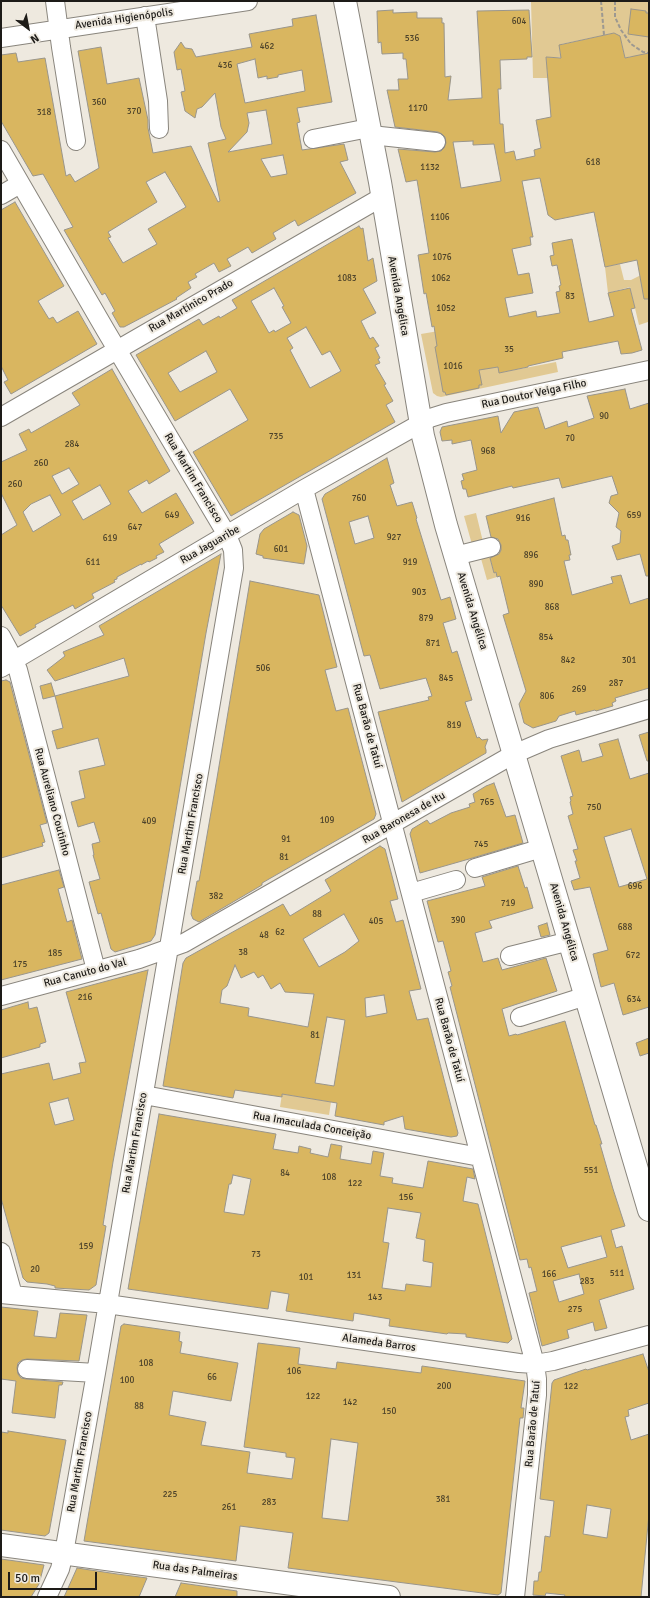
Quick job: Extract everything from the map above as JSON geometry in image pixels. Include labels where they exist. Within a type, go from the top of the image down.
[{"type":"main road","name":"Avenida Angélica","points":[[346,1],[382,197],[420,422],[455,556],[649,1210]]},
{"type":"main road","name":"Rua das Palmeiras","points":[[1,1545],[389,1597]]},
{"type":"street","points":[[55,1],[58,29],[76,140]]},
{"type":"street","name":"Avenida Higienópolis","points":[[1,38],[58,29],[154,10],[248,1]]},
{"type":"street","points":[[154,10],[159,129]]},
{"type":"street","points":[[58,29],[75,59]]},
{"type":"street","points":[[53,64],[58,29]]},
{"type":"street","points":[[313,138],[370,131],[436,142]]},
{"type":"street","name":"Rua Martim Francisco","points":[[1,150],[116,349],[227,535],[231,545],[234,568],[64,1553],[60,1569],[48,1597]]},
{"type":"street","points":[[1,195],[20,184]]},
{"type":"street","name":"Rua Martinico Prado","points":[[1,417],[116,349],[382,197]]},
{"type":"street","name":"Rua Doutor Veiga Filho","points":[[420,422],[446,413],[649,370]]},
{"type":"street","name":"Rua Jaguaribe","points":[[8,664],[420,422]]},
{"type":"street","name":"Rua Barão de Tatuí","points":[[304,489],[335,602],[538,1379],[515,1597]]},
{"type":"street","points":[[455,556],[491,547]]},
{"type":"street","name":"Rua Aureliano Coutinho","points":[[1,636],[96,970]]},
{"type":"street","name":"Rua Baronesa de Itu","points":[[169,949],[184,944],[225,921],[514,754],[549,739],[649,709]]},
{"type":"street","points":[[475,868],[542,848]]},
{"type":"street","points":[[411,893],[456,880]]},
{"type":"street","points":[[510,956],[570,941]]},
{"type":"street","name":"Rua Canuto do Val","points":[[1,996],[169,949]]},
{"type":"street","points":[[520,1017],[586,996]]},
{"type":"street","name":"Rua Imaculada Conceição","points":[[144,1095],[480,1157]]},
{"type":"street","points":[[1,1252],[7,1295]]},
{"type":"street","name":"Alameda Barros","points":[[7,1295],[107,1304],[516,1363],[535,1364],[553,1361],[649,1335]]},
{"type":"street","points":[[27,1369],[96,1373]]},
{"type":"path","points":[[601,1],[604,35]]},
{"type":"path","points":[[616,1],[615,17],[621,30],[631,44],[642,52],[649,52]]},
{"type":"shaded area","points":[[531,1],[649,1],[649,61],[634,64],[632,56],[625,58],[622,44],[614,33],[562,44],[559,48],[561,57],[546,57],[548,78],[533,78]]},
{"type":"shaded area","points":[[620,264],[624,280],[631,280],[643,274],[649,283],[649,326],[648,322],[639,325],[630,287],[608,293],[605,267]]},
{"type":"shaded area","points":[[462,327],[486,333],[494,368],[498,367],[499,373],[556,362],[558,372],[441,397],[437,396],[433,393],[421,334]]},
{"type":"shaded area","points":[[476,513],[484,546],[473,548],[464,516]]},
{"type":"shaded area","points":[[491,552],[493,558],[490,558],[494,573],[496,572],[497,577],[487,580],[480,555]]},
{"type":"shaded area","points":[[282,1094],[331,1102],[329,1115],[280,1107]]},
{"type":"building","points":[[631,9],[646,11],[646,13],[649,13],[649,37],[628,34]]},
{"type":"building","points":[[393,10],[393,13],[417,12],[417,18],[442,18],[442,23],[444,23],[445,77],[451,76],[448,100],[482,98],[477,11],[529,10],[532,57],[527,57],[527,59],[500,60],[501,89],[498,89],[500,124],[503,124],[505,153],[514,151],[516,160],[535,156],[534,150],[541,148],[536,120],[551,117],[546,57],[561,58],[559,45],[614,33],[620,36],[625,58],[649,53],[649,299],[644,299],[637,260],[605,267],[594,212],[555,220],[548,215],[540,178],[522,181],[533,237],[530,237],[531,245],[512,249],[518,275],[529,273],[533,293],[505,298],[509,317],[536,311],[537,317],[560,313],[556,292],[560,291],[559,286],[561,285],[557,265],[552,266],[550,256],[554,255],[552,243],[572,239],[589,322],[614,316],[608,293],[630,288],[635,308],[631,309],[642,350],[621,354],[618,341],[562,352],[563,358],[528,367],[499,373],[498,367],[479,370],[482,385],[479,385],[479,388],[446,395],[445,392],[443,392],[435,347],[437,346],[434,326],[432,327],[426,293],[424,294],[418,255],[429,253],[417,180],[406,182],[398,149],[435,152],[441,151],[446,143],[445,137],[438,132],[395,127],[387,90],[399,90],[398,79],[408,79],[406,59],[403,59],[403,53],[382,54],[381,42],[378,43],[377,11]],"holes":[[[473,141],[473,145],[494,144],[501,181],[461,188],[453,142]]]},
{"type":"building","points":[[316,15],[332,102],[297,108],[300,122],[297,123],[302,150],[344,144],[348,160],[340,162],[356,193],[298,226],[295,220],[273,233],[276,239],[252,253],[248,247],[227,259],[231,266],[219,272],[214,263],[195,274],[197,277],[188,282],[191,288],[176,298],[177,299],[124,327],[120,327],[112,313],[115,311],[105,293],[102,295],[64,230],[73,227],[43,174],[33,176],[1,121],[1,55],[16,53],[18,62],[45,58],[66,176],[70,174],[75,182],[99,168],[78,51],[101,47],[107,84],[139,78],[153,153],[191,146],[218,202],[220,201],[208,143],[226,139],[221,127],[215,93],[202,107],[197,109],[195,118],[185,111],[181,92],[185,91],[181,69],[177,70],[174,52],[181,42],[185,48],[192,49],[196,57],[252,47],[249,34],[293,26],[292,19]],"holes":[[[255,59],[258,78],[267,76],[267,79],[302,70],[305,91],[245,103],[237,64]],[[266,110],[272,144],[228,152],[247,132],[249,123],[247,113]],[[283,155],[287,174],[271,177],[261,159]],[[165,172],[186,207],[148,229],[157,244],[123,263],[108,238],[111,237],[108,232],[157,202],[146,182]]]},
{"type":"building","points":[[15,202],[64,286],[38,301],[49,319],[53,317],[57,323],[78,311],[97,344],[11,394],[4,382],[8,380],[1,366],[1,210]]},
{"type":"building","points":[[359,226],[361,229],[363,228],[368,261],[373,258],[377,281],[363,289],[376,313],[361,321],[370,339],[373,337],[379,346],[375,348],[380,358],[378,359],[380,363],[375,365],[386,384],[384,385],[393,401],[386,405],[395,422],[231,516],[193,452],[248,420],[230,389],[175,421],[136,355],[199,319],[203,325],[219,316],[220,318],[237,308],[232,300]],"holes":[[[274,288],[291,323],[275,332],[274,330],[269,333],[251,301]],[[306,327],[322,355],[330,351],[341,371],[310,388],[290,350],[293,348],[287,338]],[[206,351],[217,372],[180,392],[168,373]]]},
{"type":"building","points":[[112,369],[170,471],[149,484],[147,480],[128,491],[142,513],[176,493],[194,523],[159,544],[164,552],[156,556],[157,558],[141,564],[117,577],[117,579],[114,580],[115,582],[92,594],[94,598],[75,609],[73,605],[35,625],[36,627],[20,636],[1,605],[1,535],[17,525],[1,493],[1,462],[27,450],[19,434],[29,429],[31,433],[80,405],[72,393]],"holes":[[[69,468],[79,484],[62,494],[52,476]],[[100,485],[111,504],[83,520],[72,501]],[[50,495],[61,515],[33,532],[23,512],[31,504]]]},
{"type":"building","points":[[625,389],[630,409],[649,403],[649,576],[646,576],[640,554],[617,560],[612,546],[620,543],[621,531],[616,527],[619,513],[609,503],[611,496],[618,494],[612,476],[562,488],[559,478],[513,488],[512,486],[468,497],[466,489],[463,489],[461,481],[464,480],[462,474],[477,470],[471,440],[452,444],[452,440],[442,441],[440,432],[442,427],[498,416],[501,433],[514,412],[538,407],[545,429],[567,421],[568,427],[594,418],[587,396]]},
{"type":"building","points":[[387,458],[394,483],[390,485],[397,506],[412,502],[441,600],[450,597],[456,619],[443,623],[452,653],[457,651],[472,700],[465,702],[477,738],[479,737],[482,740],[488,739],[485,747],[486,753],[402,802],[378,712],[429,700],[428,697],[432,696],[426,678],[380,689],[370,655],[364,656],[322,499],[325,494]],"holes":[[[368,516],[374,538],[355,544],[349,522]]]},
{"type":"building","points":[[554,498],[562,536],[565,535],[566,540],[568,540],[571,555],[569,555],[570,560],[564,561],[572,595],[613,583],[611,577],[621,575],[630,604],[649,598],[649,688],[615,698],[616,701],[612,703],[613,706],[576,715],[575,711],[559,716],[556,721],[533,728],[524,723],[519,704],[526,691],[503,615],[509,613],[500,576],[497,577],[496,572],[494,573],[490,558],[499,554],[501,545],[498,539],[491,537],[486,516]]},
{"type":"building","points":[[293,512],[299,515],[307,546],[304,564],[263,558],[263,556],[256,554],[260,534],[264,529]]},
{"type":"building","points":[[221,554],[206,633],[155,935],[151,941],[115,952],[111,949],[101,913],[98,914],[89,882],[100,879],[93,855],[92,844],[100,842],[94,822],[78,827],[71,802],[85,798],[79,771],[105,765],[98,738],[57,749],[52,731],[63,728],[55,696],[129,676],[124,658],[55,681],[47,670],[65,656],[63,652],[104,635],[99,626]]},
{"type":"building","points":[[250,581],[319,595],[337,667],[325,670],[336,711],[348,708],[376,814],[374,819],[262,883],[262,885],[199,922],[193,919],[191,914],[197,881],[199,881]]},
{"type":"building","points":[[6,680],[10,682],[47,823],[40,825],[45,842],[42,843],[43,846],[1,858],[1,681]]},
{"type":"building","points":[[51,683],[55,696],[43,699],[40,686]]},
{"type":"building","points":[[649,732],[649,761],[647,761],[639,735]]},
{"type":"building","points":[[618,739],[630,779],[649,773],[649,1007],[623,1015],[614,983],[601,987],[593,954],[608,950],[590,887],[574,890],[571,881],[580,878],[575,861],[577,861],[573,850],[578,849],[568,816],[573,814],[570,797],[573,796],[561,756],[579,750],[582,762],[603,756],[599,744]],"holes":[[[631,829],[647,879],[619,887],[604,837]]]},
{"type":"building","points":[[494,783],[506,817],[515,815],[523,843],[420,873],[410,834],[412,829],[427,820],[430,824],[451,813],[470,807],[469,804],[475,802],[473,794]]},
{"type":"building","points":[[380,846],[385,849],[398,899],[390,901],[396,922],[403,920],[421,989],[409,991],[417,1020],[428,1018],[458,1133],[457,1136],[451,1137],[405,1129],[403,1116],[384,1122],[384,1125],[335,1116],[337,1103],[282,1094],[282,1097],[235,1090],[233,1098],[163,1086],[183,963],[186,958],[283,904],[290,916],[331,891],[325,880]],"holes":[[[344,914],[359,941],[345,952],[319,967],[303,939]],[[235,965],[241,978],[254,972],[258,978],[263,975],[271,989],[280,983],[285,992],[314,994],[308,1027],[248,1016],[249,1008],[220,1003],[222,990],[227,986]],[[384,995],[387,1013],[366,1017],[365,998]],[[327,1017],[345,1020],[334,1086],[315,1083]]]},
{"type":"building","points":[[518,866],[525,888],[527,887],[533,908],[489,921],[492,928],[475,933],[483,962],[498,958],[502,970],[546,958],[557,991],[502,1009],[509,1036],[565,1021],[625,1226],[611,1230],[616,1248],[622,1246],[634,1289],[599,1300],[607,1328],[595,1331],[593,1322],[567,1330],[569,1338],[542,1346],[529,1293],[537,1291],[531,1267],[529,1268],[527,1259],[520,1260],[450,987],[452,986],[448,972],[451,971],[443,941],[438,942],[427,901],[485,886],[482,877]],"holes":[[[601,1236],[607,1257],[568,1268],[561,1247]],[[579,1274],[584,1294],[559,1302],[553,1281]]]},
{"type":"building","points":[[59,870],[64,887],[58,889],[67,922],[72,920],[82,959],[1,980],[1,885]]},
{"type":"building","points":[[547,923],[550,935],[541,937],[538,926]]},
{"type":"building","points":[[148,970],[113,1162],[103,1225],[106,1226],[96,1285],[89,1290],[55,1288],[55,1286],[47,1284],[27,1282],[23,1278],[1,1198],[1,1074],[49,1063],[53,1080],[81,1073],[79,1063],[86,1062],[66,992]],"holes":[[[68,1098],[74,1120],[55,1125],[49,1103]]]},
{"type":"building","points":[[28,1002],[29,1009],[37,1007],[46,1042],[40,1044],[40,1047],[1,1058],[1,1010]]},
{"type":"building","points":[[649,1038],[649,1053],[640,1056],[636,1043]]},
{"type":"building","points":[[159,1114],[276,1134],[273,1149],[298,1153],[299,1146],[311,1149],[310,1153],[328,1157],[331,1144],[342,1146],[340,1159],[371,1164],[373,1151],[384,1153],[380,1176],[393,1178],[392,1183],[423,1188],[428,1161],[473,1169],[475,1179],[467,1177],[463,1201],[478,1204],[512,1339],[508,1343],[466,1337],[466,1334],[447,1334],[389,1326],[390,1319],[354,1313],[353,1321],[286,1311],[289,1294],[271,1291],[268,1309],[128,1289]],"holes":[[[233,1175],[251,1179],[244,1215],[224,1212],[229,1184],[231,1184]],[[388,1208],[421,1213],[416,1238],[425,1240],[423,1261],[433,1263],[431,1287],[406,1284],[405,1291],[382,1288],[389,1243],[383,1242]]]},
{"type":"building","points":[[1,1307],[38,1311],[34,1336],[56,1338],[60,1313],[87,1315],[79,1361],[27,1359],[18,1363],[18,1374],[21,1378],[63,1382],[62,1385],[59,1385],[55,1418],[12,1413],[16,1381],[1,1379]]},
{"type":"building","points":[[124,1324],[180,1332],[179,1341],[182,1342],[180,1353],[238,1363],[231,1401],[173,1391],[169,1415],[206,1422],[201,1445],[250,1452],[247,1473],[292,1479],[295,1458],[286,1457],[286,1453],[244,1447],[258,1343],[300,1348],[298,1364],[336,1369],[337,1362],[421,1373],[422,1366],[525,1381],[521,1408],[524,1408],[523,1418],[520,1418],[501,1593],[498,1595],[288,1568],[293,1533],[240,1526],[236,1561],[84,1541],[121,1326]],"holes":[[[331,1439],[358,1443],[348,1521],[322,1518]]]},
{"type":"building","points":[[643,1354],[649,1372],[649,1403],[628,1410],[629,1416],[625,1417],[631,1440],[649,1434],[649,1514],[641,1597],[564,1597],[565,1595],[546,1593],[545,1596],[533,1595],[534,1581],[538,1581],[539,1572],[541,1572],[545,1536],[550,1537],[554,1501],[540,1499],[552,1383],[554,1380],[586,1369],[587,1370]],"holes":[[[587,1505],[611,1509],[607,1538],[583,1534]]]},
{"type":"building","points":[[8,1431],[66,1440],[49,1533],[45,1536],[1,1530],[1,1432],[8,1433]]},
{"type":"building","points":[[1,1559],[44,1565],[39,1584],[31,1597],[1,1597]]},
{"type":"building","points":[[77,1568],[147,1578],[139,1597],[64,1597]]},
{"type":"building","points":[[181,1583],[237,1591],[237,1597],[175,1597]]}]
